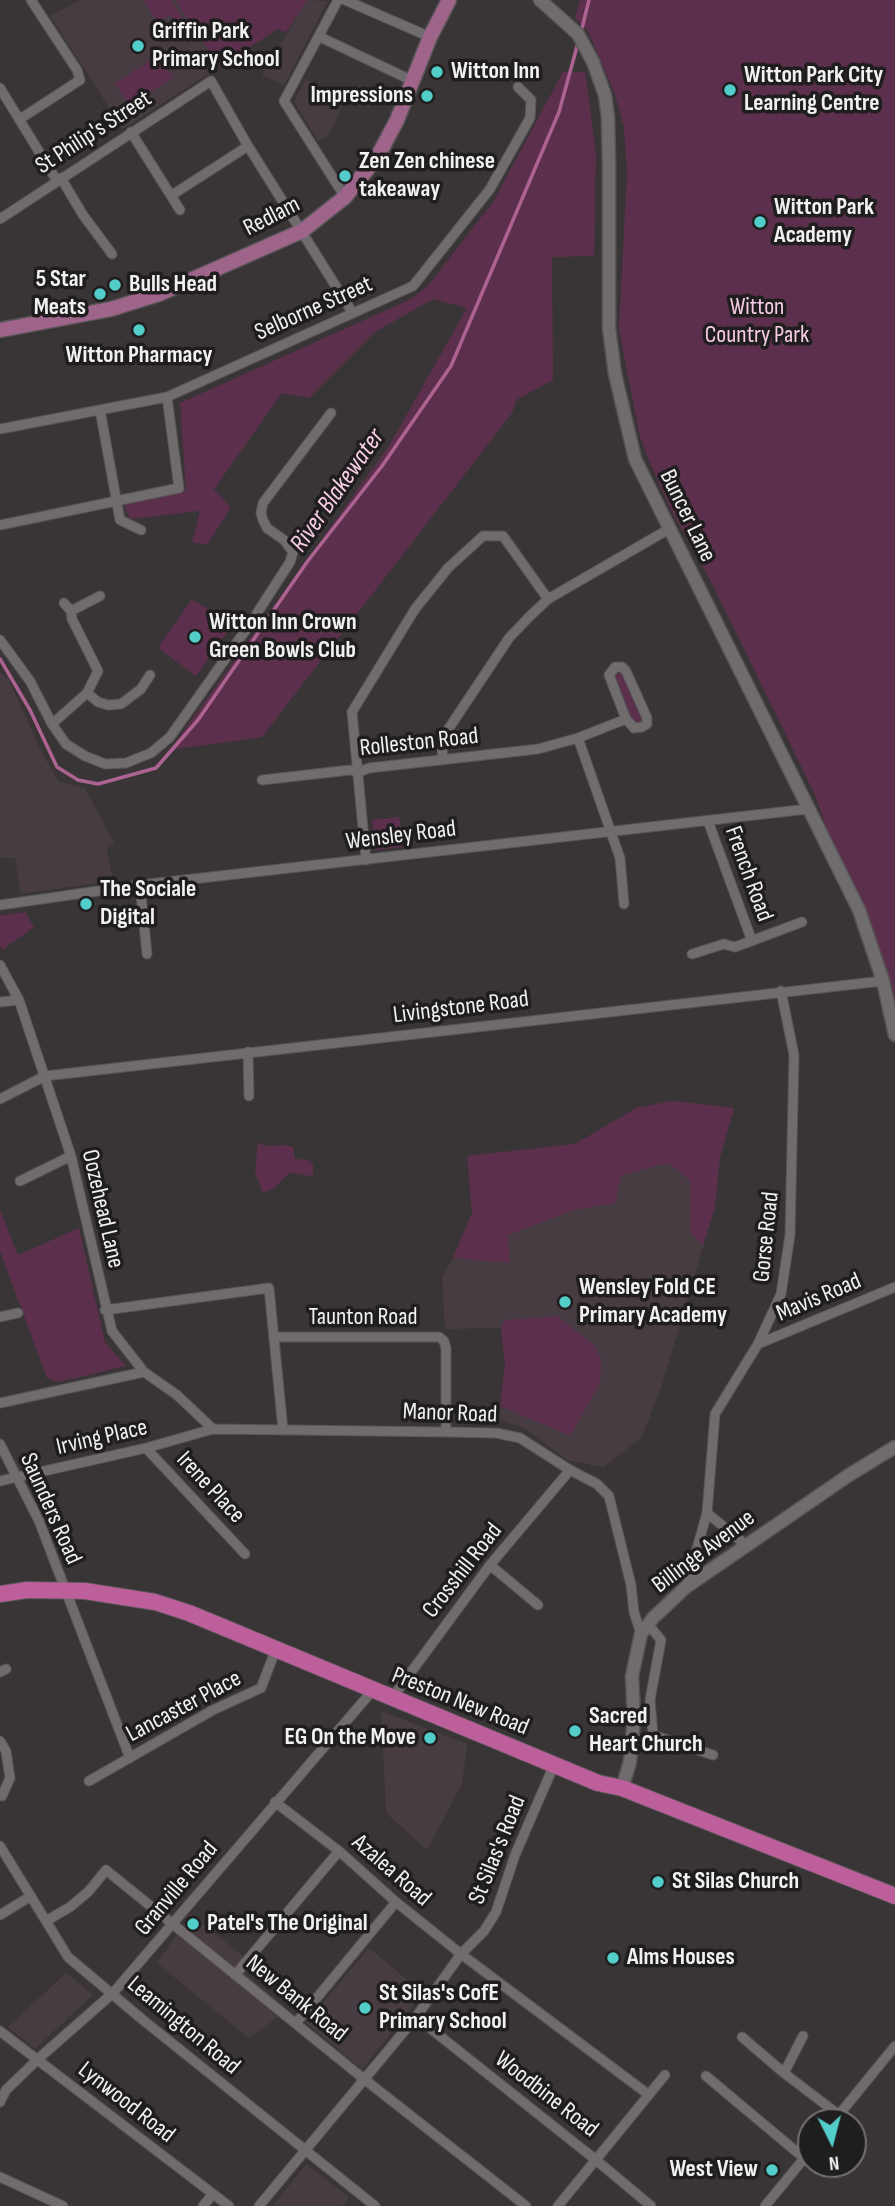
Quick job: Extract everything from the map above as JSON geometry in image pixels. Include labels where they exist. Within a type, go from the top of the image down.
[{"type":"highway","name":"Preston New Road","points":[[0,1594],[27,1590],[107,1594],[155,1602],[189,1613],[598,1783],[622,1788],[895,1896]]},
{"type":"main road","name":"Redlam","points":[[0,330],[111,309],[159,294],[302,231],[345,197],[378,156],[397,120],[430,37],[449,0]]},
{"type":"main road","name":"Buncer Lane","points":[[540,0],[578,34],[593,62],[605,95],[609,151],[609,328],[615,374],[635,459],[859,910],[883,981],[895,1035]]},
{"type":"main road","name":"Billinge Avenue","points":[[645,1629],[685,1587],[895,1447]]},
{"type":"main road","points":[[622,1788],[630,1762],[634,1719],[632,1676],[645,1629]]},
{"type":"street","points":[[20,119],[79,80],[76,70],[31,0]]},
{"type":"street","points":[[338,0],[284,101],[345,197]]},
{"type":"street","points":[[345,0],[362,3],[430,37]]},
{"type":"street","points":[[320,37],[413,81]]},
{"type":"street","name":"St Philip's Street","points":[[0,219],[211,81],[248,146]]},
{"type":"street","name":"Selborne Street","points":[[0,429],[167,397],[413,286],[490,189],[530,118],[531,100],[518,87]]},
{"type":"street","points":[[0,88],[59,180],[112,254]]},
{"type":"street","points":[[131,132],[180,210]]},
{"type":"street","points":[[172,195],[248,146],[352,312]]},
{"type":"street","points":[[0,526],[179,488],[167,397]]},
{"type":"street","points":[[100,410],[120,520],[141,530]]},
{"type":"street","points":[[0,640],[30,681],[52,724],[66,744],[85,757],[105,764],[126,763],[151,753],[170,737],[290,562],[293,552],[284,540],[267,528],[261,513],[263,503],[331,414]]},
{"type":"street","points":[[442,760],[443,737],[475,686],[509,638],[548,598],[669,529]]},
{"type":"street","points":[[366,860],[352,712],[415,608],[448,568],[483,536],[503,536],[548,598]]},
{"type":"street","points":[[71,611],[100,596]]},
{"type":"street","points":[[52,724],[87,693],[98,670],[72,619],[71,611],[64,603]]},
{"type":"street","name":"Rolleston Road","points":[[618,666],[626,671],[648,721],[642,727],[634,728],[626,719],[609,675],[612,669],[618,666]]},
{"type":"street","points":[[87,693],[98,702],[108,705],[121,704],[141,689],[150,675]]},
{"type":"street","name":"Rolleston Road","points":[[262,780],[351,770],[359,772],[369,768],[538,749],[578,738],[626,719]]},
{"type":"street","points":[[578,738],[620,858],[624,904]]},
{"type":"street","name":"Wensley Road","points":[[0,905],[139,885],[808,809]]},
{"type":"street","name":"French Road","points":[[708,821],[752,941]]},
{"type":"street","points":[[139,885],[147,954]]},
{"type":"street","name":"French Road","points":[[692,954],[724,944],[735,947],[802,922]]},
{"type":"street","name":"Oozehead Lane","points":[[0,965],[19,1000],[71,1157],[112,1331],[144,1372],[177,1395],[213,1429]]},
{"type":"street","name":"Livingstone Road","points":[[45,1076],[883,981]]},
{"type":"street","name":"Gorse Road","points":[[685,1587],[707,1513],[715,1414],[758,1344],[781,1294],[790,1235],[794,1055],[781,991]]},
{"type":"street","points":[[0,1002],[19,1000]]},
{"type":"street","points":[[248,1052],[249,1096]]},
{"type":"street","points":[[0,1099],[45,1076]]},
{"type":"street","points":[[20,1181],[71,1157]]},
{"type":"street","name":"Mavis Road","points":[[758,1344],[895,1287]]},
{"type":"street","points":[[105,1310],[269,1288],[283,1430]]},
{"type":"street","points":[[0,1317],[18,1313]]},
{"type":"street","name":"Taunton Road","points":[[274,1337],[439,1337],[446,1348],[446,1432]]},
{"type":"street","points":[[0,1404],[144,1372]]},
{"type":"street","name":"Manor Road","points":[[213,1429],[496,1433],[520,1438],[597,1484],[609,1496],[631,1585],[634,1612],[645,1629],[662,1640],[650,1700],[653,1735],[713,1755]]},
{"type":"street","name":"Irving Place","points":[[0,1482],[146,1448],[213,1429]]},
{"type":"street","name":"Saunders Road","points":[[0,1444],[39,1521],[130,1758]]},
{"type":"street","name":"Irene Place","points":[[146,1448],[245,1553]]},
{"type":"street","name":"Crosshill Road","points":[[392,1698],[489,1565],[573,1472]]},
{"type":"street","points":[[707,1513],[746,1545]]},
{"type":"street","points":[[489,1565],[538,1605]]},
{"type":"street","name":"Lancaster Place","points":[[89,1781],[213,1710],[261,1688],[276,1649]]},
{"type":"street","name":"Granville Road","points":[[0,2102],[6,2090],[38,2059],[113,1993],[373,1690]]},
{"type":"street","points":[[0,1741],[6,1751],[10,1777],[2,1796]]},
{"type":"street","name":"St Silas's Road","points":[[259,2206],[416,2017],[461,1954],[484,1931],[496,1912],[515,1855],[554,1765]]},
{"type":"street","name":"Azalea Road","points":[[275,1802],[339,1851],[396,1902],[461,1954],[649,2095]]},
{"type":"street","name":"Leamington Road","points":[[0,1846],[68,1957],[375,2206]]},
{"type":"street","points":[[236,1975],[339,1851]]},
{"type":"street","name":"New Bank Road","points":[[46,1921],[70,1907],[89,1891],[106,1870],[526,2206]]},
{"type":"street","points":[[0,1915],[31,1896]]},
{"type":"street","points":[[296,2023],[396,1902]]},
{"type":"street","name":"Woodbine Road","points":[[416,2017],[651,2206]]},
{"type":"street","name":"Lynwood Road","points":[[0,2031],[229,2206]]},
{"type":"street","points":[[785,2073],[803,2036]]},
{"type":"street","points":[[743,2037],[824,2108]]},
{"type":"street","points":[[846,2108],[891,2059],[895,2046]]},
{"type":"street","points":[[558,2206],[665,2075]]},
{"type":"street","points":[[706,2076],[797,2152]]},
{"type":"street","points":[[765,2206],[797,2167]]},
{"type":"street","points":[[0,2177],[63,2206]]},
{"type":"street","points":[[203,2206],[213,2194]]},
{"type":"shaded area","name":"Griffin Park Primary School","points":[[81,0],[175,0],[219,67],[123,129],[50,16]]},
{"type":"shaded area","points":[[307,0],[328,1],[284,85],[262,75]]},
{"type":"shaded area","points":[[306,79],[342,106],[329,135],[318,141],[294,102]]},
{"type":"shaded area","points":[[0,673],[8,678],[41,751],[59,782],[85,788],[114,843],[107,849],[113,881],[21,894],[15,858],[0,858]]},
{"type":"shaded area","name":"Wensley Fold CE Primary Academy","points":[[672,1101],[734,1108],[720,1157],[715,1207],[662,1385],[642,1437],[604,1467],[567,1460],[524,1428],[499,1420],[505,1365],[501,1328],[445,1329],[442,1277],[477,1218],[636,1108]]},
{"type":"shaded area","points":[[381,1711],[467,1744],[462,1784],[427,1850],[386,1813]]},
{"type":"shaded area","points":[[191,1914],[245,1958],[238,1967],[288,2010],[249,2038],[157,1963]]},
{"type":"shaded area","name":"St Silas's CofE Primary School","points":[[369,1948],[423,1993],[362,2069],[306,2023]]},
{"type":"shaded area","points":[[66,1973],[93,1995],[35,2049],[8,2027]]},
{"type":"shaded area","points":[[306,2164],[349,2197],[342,2206],[273,2206]]},
{"type":"green space","points":[[143,0],[171,0],[189,28],[182,32],[170,15],[158,23]]},
{"type":"green space","points":[[175,0],[307,0],[286,33],[278,29],[219,67]]},
{"type":"green space","name":"Witton Country Park","points":[[580,0],[895,0],[895,1035],[816,797],[711,581],[671,510],[639,433],[619,329],[627,173],[624,127],[615,95],[588,31],[575,18]]},
{"type":"green space","points":[[159,55],[173,78],[129,105],[115,83]]},
{"type":"green space","points":[[563,72],[585,72],[596,153],[594,256],[552,257],[553,380],[516,400],[512,413],[262,737],[170,750],[389,446],[467,308],[433,299],[375,332],[309,398],[282,393],[214,489],[231,507],[207,545],[192,542],[200,511],[130,519],[124,505],[186,490],[180,403],[409,300],[427,287],[493,202]]},
{"type":"green space","name":"Witton Inn Crown Green Bowls Club","points":[[192,599],[232,625],[196,676],[158,648]]},
{"type":"green space","points":[[617,672],[624,675],[645,720],[641,725],[632,722],[614,680],[613,676]]},
{"type":"green space","points":[[400,817],[402,847],[375,850],[372,820]]},
{"type":"green space","points":[[25,912],[34,927],[2,950],[0,916]]},
{"type":"green space","points":[[672,1101],[734,1108],[720,1157],[715,1207],[703,1246],[690,1232],[690,1180],[668,1163],[622,1175],[615,1203],[574,1210],[508,1235],[510,1263],[453,1258],[472,1213],[467,1156],[575,1144],[636,1108]]},
{"type":"green space","points":[[258,1142],[265,1146],[293,1147],[295,1159],[308,1160],[313,1164],[313,1175],[290,1172],[274,1188],[263,1193],[255,1171]]},
{"type":"green space","points":[[0,1210],[18,1255],[79,1228],[105,1342],[126,1366],[58,1382],[47,1378],[0,1251]]},
{"type":"green space","points":[[557,1316],[596,1347],[601,1360],[600,1383],[570,1436],[500,1406],[505,1365],[501,1327],[505,1320]]},
{"type":"waterway","name":"River Blakewater","points":[[581,32],[589,0]]},
{"type":"waterway","name":"River Blakewater","points":[[0,659],[30,710],[57,767],[78,780],[98,784],[156,768],[198,720],[307,562],[382,466],[451,366],[559,112],[578,43]]},
{"type":"place","name":"Griffin Park Primary School","points":[[138,46]]},
{"type":"place","name":"Witton Inn","points":[[437,72]]},
{"type":"place","name":"Witton Park City Learning Centre","points":[[730,90]]},
{"type":"place","name":"Impressions","points":[[427,96]]},
{"type":"place","name":"Zen Zen chinese takeaway","points":[[345,176]]},
{"type":"place","name":"Witton Park Academy","points":[[760,222]]},
{"type":"place","name":"Bulls Head","points":[[115,285]]},
{"type":"place","name":"5 Star Meats","points":[[100,294]]},
{"type":"place","name":"Witton Pharmacy","points":[[139,330]]},
{"type":"place","name":"Witton Inn Crown Green Bowls Club","points":[[195,637]]},
{"type":"place","name":"The Sociale Digital","points":[[86,904]]},
{"type":"place","name":"Wensley Fold CE Primary Academy","points":[[565,1302]]},
{"type":"place","name":"Sacred Heart Church","points":[[575,1731]]},
{"type":"place","name":"EG On the Move","points":[[430,1738]]},
{"type":"place","name":"St Silas Church","points":[[658,1882]]},
{"type":"place","name":"Patel's The Original","points":[[193,1924]]},
{"type":"place","name":"Alms Houses","points":[[613,1958]]},
{"type":"place","name":"St Silas's CofE Primary School","points":[[365,2008]]},
{"type":"place","name":"West View","points":[[772,2170]]}]
